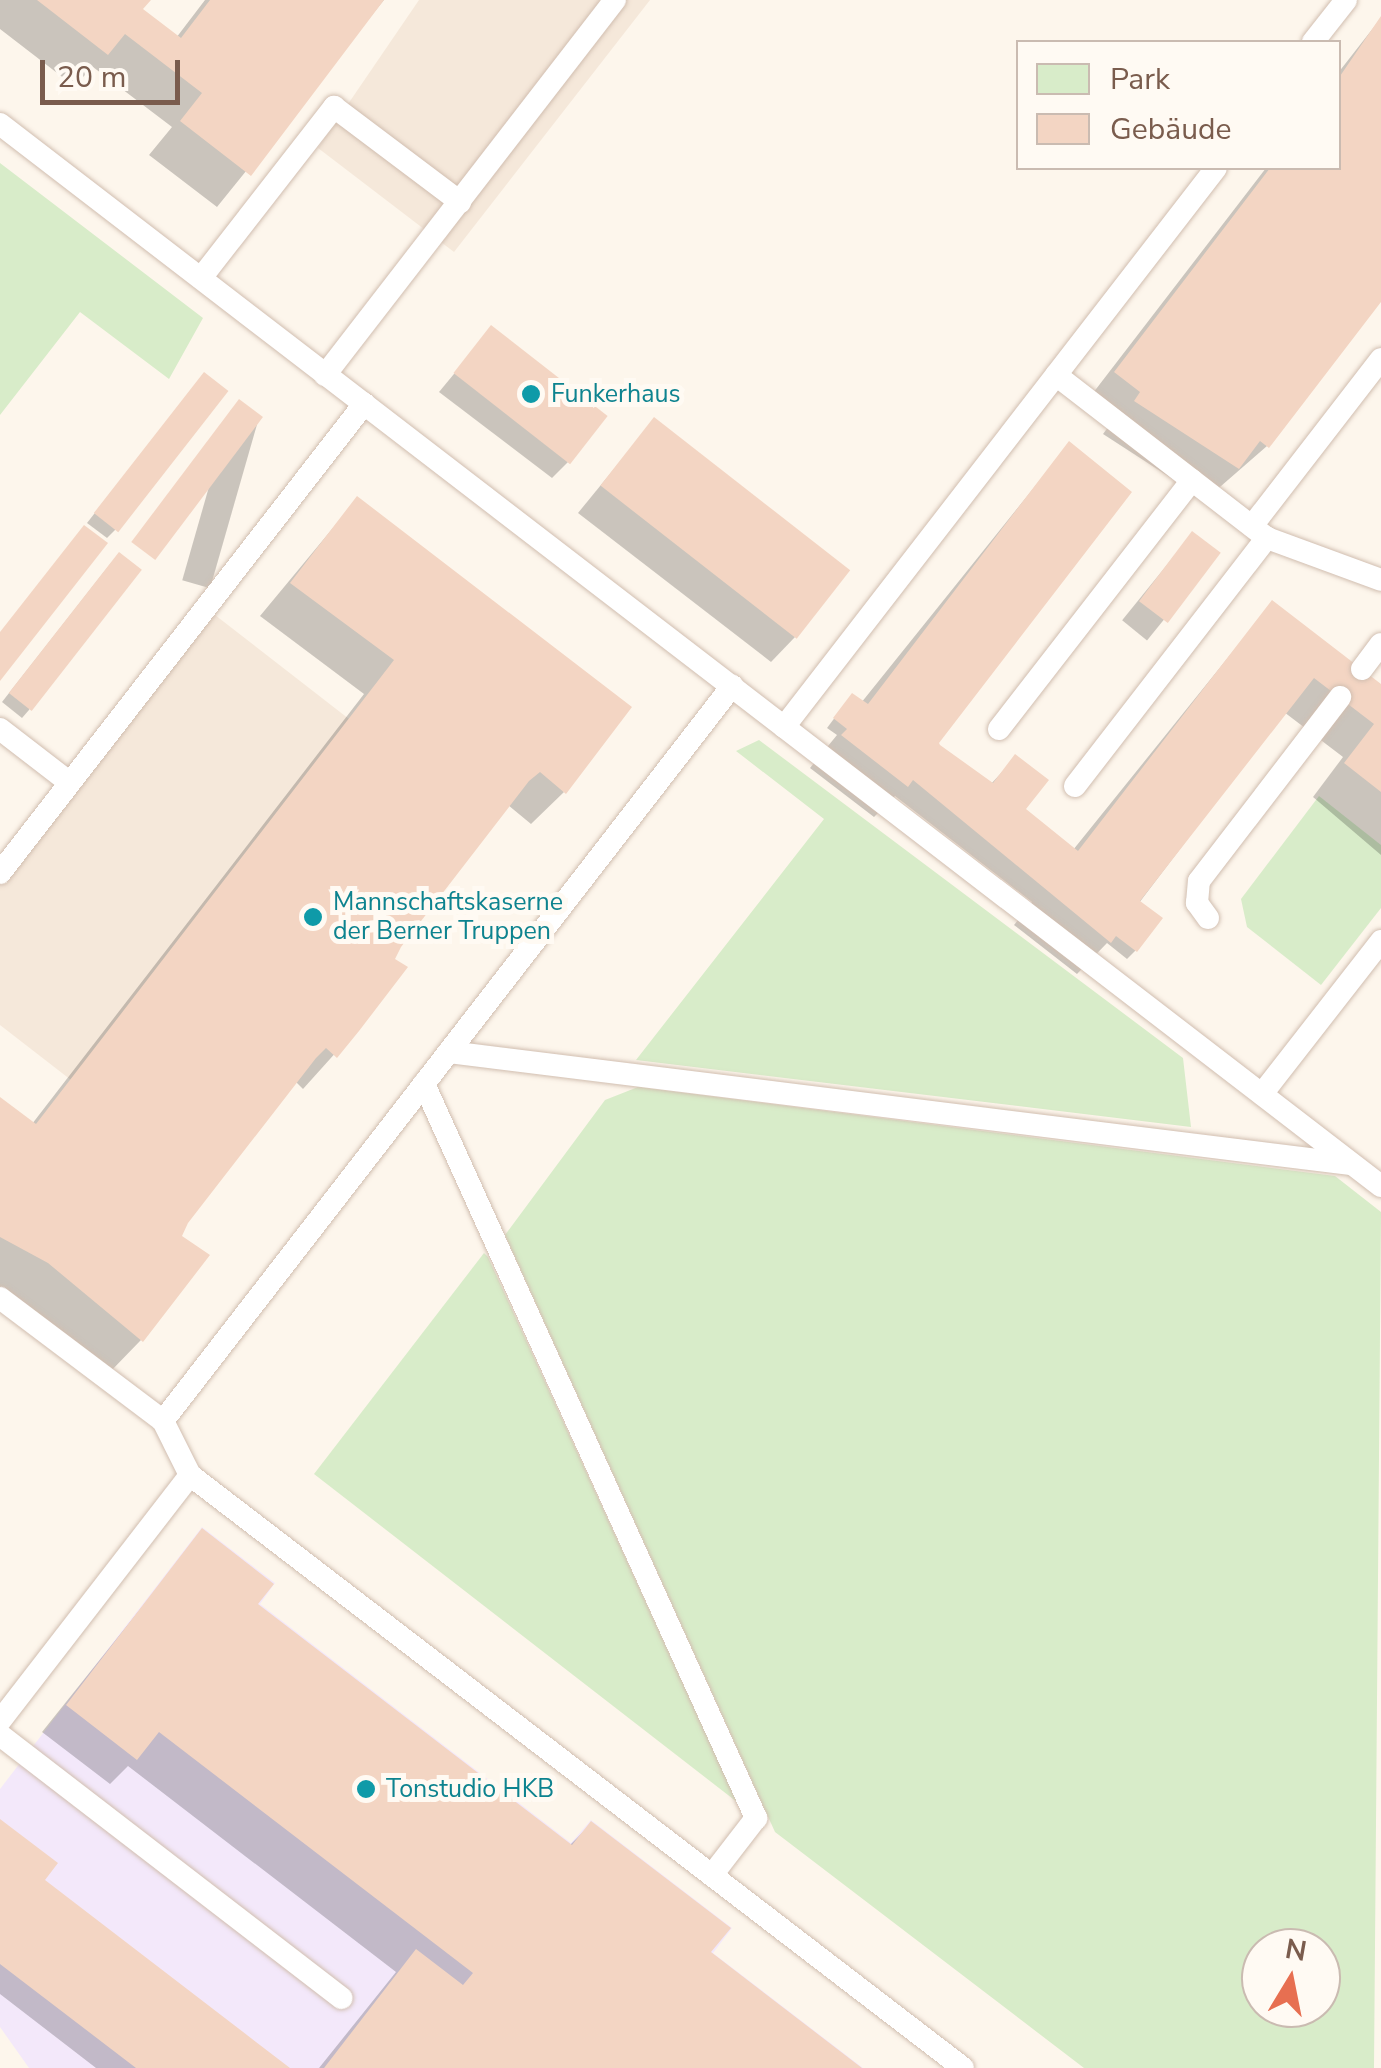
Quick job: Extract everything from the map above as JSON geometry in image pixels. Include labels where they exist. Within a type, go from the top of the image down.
[{"type":"lane","points":[[326,375],[615,0]]},
{"type":"lane","points":[[1315,40],[1346,0]]},
{"type":"lane","points":[[201,278],[334,108],[460,202]]},
{"type":"lane","points":[[0,124],[1381,1186]]},
{"type":"lane","points":[[784,727],[1214,170]]},
{"type":"lane","points":[[1075,786],[1381,358]]},
{"type":"lane","points":[[1056,375],[1259,532],[1381,580]]},
{"type":"lane","points":[[0,874],[364,404]]},
{"type":"lane","points":[[999,729],[1192,480]]},
{"type":"lane","points":[[1362,669],[1381,644]]},
{"type":"lane","points":[[163,1421],[732,686]]},
{"type":"lane","points":[[1208,918],[1199,881],[1340,697]]},
{"type":"lane","points":[[0,729],[70,783]]},
{"type":"lane","points":[[1262,1094],[1381,941]]},
{"type":"lane","points":[[449,1052],[1353,1164]]},
{"type":"lane","points":[[424,1084],[756,1818],[712,1875]]},
{"type":"lane","points":[[0,1298],[163,1421],[190,1475],[963,2068]]},
{"type":"lane","points":[[0,1721],[190,1475]]},
{"type":"lane","points":[[0,1735],[342,1998]]},
{"type":"shaded area","points":[[419,0],[650,0],[454,252],[318,148]]},
{"type":"shaded area","points":[[206,608],[349,719],[71,1080],[0,1025],[0,874]]},
{"type":"shaded area","points":[[202,1527],[275,1583],[260,1604],[571,1843],[591,1820],[732,1928],[713,1953],[863,2068],[29,2068],[0,2027],[0,1789]]},
{"type":"green space","points":[[0,163],[203,318],[169,379],[80,312],[0,415]]},
{"type":"green space","points":[[759,740],[1183,1058],[1191,1127],[636,1060],[824,819],[736,751]]},
{"type":"green space","points":[[1319,796],[1381,845],[1381,908],[1321,985],[1247,927],[1241,899]]},
{"type":"green space","points":[[638,1087],[1335,1176],[1381,1212],[1374,2068],[1084,2068],[775,1832],[505,1235],[605,1100]]},
{"type":"green space","points":[[484,1253],[488,1257],[737,1802],[314,1474]]},
{"type":"building","points":[[37,0],[151,0],[143,9],[181,38],[210,0],[384,0],[251,176],[180,121],[202,93],[125,34],[108,55]]},
{"type":"building","points":[[1381,16],[1381,302],[1269,448],[1260,441],[1239,469],[1134,401],[1140,392],[1114,372],[1268,170],[1341,170],[1341,75]]},
{"type":"building","name":"Funkerhaus","points":[[491,325],[608,416],[570,464],[453,373]]},
{"type":"building","points":[[204,372],[228,391],[118,532],[94,513]]},
{"type":"building","points":[[239,399],[263,417],[155,560],[131,542]]},
{"type":"building","points":[[654,417],[850,570],[797,639],[600,486]]},
{"type":"building","points":[[1069,441],[1132,492],[940,745],[993,783],[1015,754],[1049,780],[1026,809],[1078,851],[1272,600],[1381,684],[1381,792],[1344,763],[1374,724],[1314,678],[1140,901],[1163,918],[1137,952],[1116,936],[1111,943],[913,780],[908,787],[841,735],[847,729],[833,718],[852,693],[868,704]]},
{"type":"building","name":"Mannschaftskaserne der Berner Truppen","points":[[357,496],[632,707],[566,794],[540,772],[529,781],[401,947],[395,959],[408,967],[359,1031],[337,1058],[326,1048],[316,1058],[188,1223],[182,1236],[210,1255],[143,1342],[48,1263],[0,1237],[0,1097],[36,1124],[394,660],[290,583]]},
{"type":"building","points":[[84,525],[108,543],[0,681],[0,632]]},
{"type":"building","points":[[1192,531],[1221,553],[1168,623],[1139,601]]},
{"type":"building","points":[[119,552],[142,570],[32,711],[9,693]]},
{"type":"building","points":[[202,1528],[274,1584],[258,1604],[572,1845],[591,1821],[731,1928],[711,1952],[862,2068],[324,2068],[416,1949],[463,1985],[473,1973],[159,1732],[137,1760],[66,1705]]},
{"type":"building","points":[[0,1819],[58,1863],[45,1880],[290,2068],[136,2068],[0,1964]]},
{"type":"place","name":"Funkerhaus","points":[[531,394]]},
{"type":"place","name":"Mannschaftskaserne der Berner Truppen","points":[[313,917]]},
{"type":"place","name":"Tonstudio HKB","points":[[366,1789]]}]
